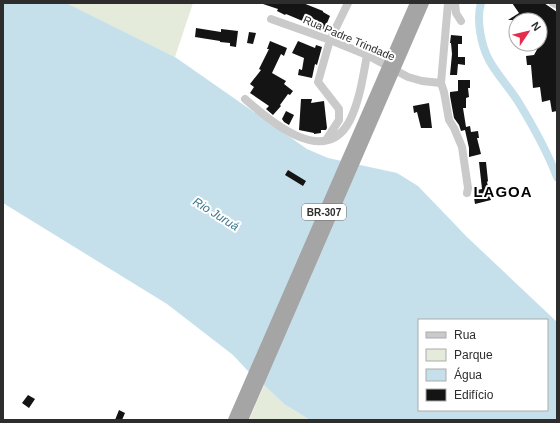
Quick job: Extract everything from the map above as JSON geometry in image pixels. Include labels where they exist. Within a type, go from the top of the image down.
[{"type":"main road","name":"BR-307","points":[[233,420],[415,3]]},
{"type":"main road","name":"BR-307","points":[[243,420],[424,3]]},
{"type":"street","points":[[325,142],[339,120],[340,109],[318,82],[330,40],[348,3]]},
{"type":"street","points":[[448,3],[441,83],[449,120],[462,147],[468,188],[467,192]]},
{"type":"street","points":[[455,3],[456,13],[461,21]]},
{"type":"street","points":[[553,3],[557,5]]},
{"type":"street","name":"Rua Padre Trindade","points":[[271,19],[330,40],[408,77],[422,81],[441,83]]},
{"type":"street","points":[[245,99],[278,126],[293,134],[313,141],[325,142],[345,128],[351,118],[360,93],[366,56]]},
{"type":"green space","points":[[65,3],[193,3],[175,57]]},
{"type":"green space","points":[[264,385],[284,404],[310,420],[249,420]]},
{"type":"water","name":"Rio Juruá","points":[[3,3],[68,4],[175,57],[307,149],[328,158],[397,173],[418,186],[467,237],[557,322],[557,420],[310,420],[284,404],[233,355],[167,304],[3,203]]},
{"type":"building","points":[[263,3],[303,3],[323,11],[330,16],[324,30],[286,14],[285,15],[277,11],[278,9]]},
{"type":"building","points":[[512,3],[544,3],[557,12],[557,111],[552,112],[550,100],[542,102],[540,87],[533,88],[531,65],[527,65],[526,56],[534,55],[536,52],[548,52],[548,12],[518,12]]},
{"type":"building","points":[[196,28],[221,32],[221,29],[238,31],[236,47],[230,46],[230,43],[195,37]]},
{"type":"building","points":[[249,32],[256,33],[253,44],[247,43]]},
{"type":"building","points":[[451,35],[462,36],[462,44],[458,44],[458,57],[465,57],[465,65],[458,64],[457,75],[450,75],[452,54],[450,43]]},
{"type":"building","points":[[270,41],[287,48],[284,56],[281,54],[272,73],[286,81],[284,84],[293,91],[290,95],[288,94],[280,105],[281,106],[273,115],[266,109],[269,106],[250,93],[254,87],[250,84],[261,70],[259,69],[269,49],[267,49]]},
{"type":"building","points":[[298,41],[315,48],[316,45],[322,47],[317,65],[315,64],[312,78],[298,75],[299,69],[302,70],[304,58],[292,53]]},
{"type":"building","points":[[458,80],[470,80],[470,88],[468,88],[469,97],[466,98],[466,108],[463,108],[466,127],[470,126],[471,132],[478,131],[479,138],[477,138],[481,154],[469,157],[469,148],[465,130],[461,131],[454,118],[450,96],[450,92],[458,91]]},
{"type":"building","points":[[301,99],[312,99],[311,103],[324,101],[326,130],[321,130],[321,133],[314,134],[299,130]]},
{"type":"building","points":[[429,103],[432,128],[421,128],[417,112],[414,113],[413,106]]},
{"type":"building","points":[[286,111],[294,115],[289,125],[282,119]]},
{"type":"building","points":[[479,162],[486,162],[487,182],[491,200],[475,204],[473,191],[482,189]]},
{"type":"building","points":[[288,170],[306,181],[303,186],[285,175]]},
{"type":"building","points":[[28,395],[35,399],[29,408],[22,403]]},
{"type":"building","points":[[119,410],[125,413],[122,420],[115,420]]},
{"type":"waterway","points":[[481,3],[479,24],[486,54],[492,66],[515,97],[529,121],[544,148],[557,177]]},
{"type":"district","name":"LAGOA","points":[[503,191]]}]
